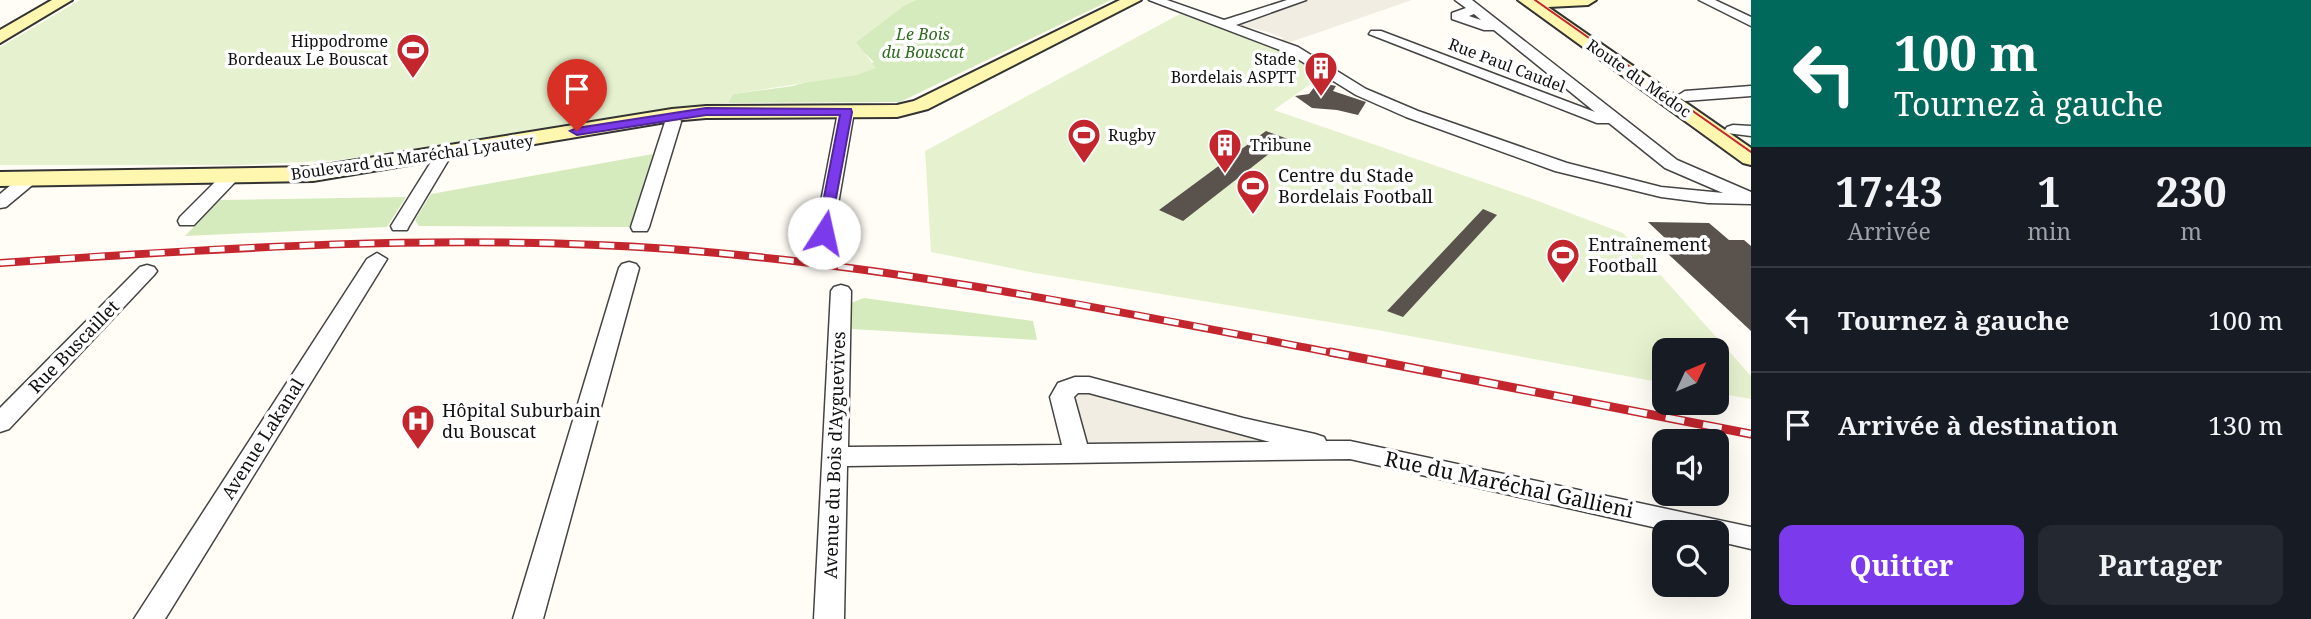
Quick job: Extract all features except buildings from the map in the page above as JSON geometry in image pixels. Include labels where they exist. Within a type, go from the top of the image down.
[{"type":"street","points":[[0,38],[64,0]]},
{"type":"street","name":"Boulevard du Maréchal Lyautey","points":[[0,178],[313,174],[706,112],[897,111],[922,105],[1132,0]]},
{"type":"street","points":[[1155,0],[1293,50],[1380,100],[1613,180],[1709,198],[1749,198]]},
{"type":"street","points":[[1226,24],[1300,0]]},
{"type":"street","points":[[1461,0],[1671,164],[1749,198]]},
{"type":"street","points":[[1540,2],[1588,0]]},
{"type":"street","points":[[1705,0],[1751,22]]},
{"type":"street","name":"Route du Médoc","points":[[1540,2],[1742,130],[1751,142]]},
{"type":"street","name":"Route du Médoc","points":[[1540,2],[1751,158]]},
{"type":"street","name":"Rue Paul Caudel","points":[[1376,34],[1626,128]]},
{"type":"street","points":[[1685,96],[1751,91]]},
{"type":"street","points":[[1560,104],[1580,94]]},
{"type":"street","points":[[824,233],[846,112]]},
{"type":"street","points":[[640,227],[673,122],[672,116]]},
{"type":"street","points":[[400,226],[444,154]]},
{"type":"street","points":[[1639,187],[1671,164]]},
{"type":"street","points":[[187,221],[230,177]]},
{"type":"street","points":[[0,203],[30,178]]},
{"type":"street","name":"Avenue Lakanal","points":[[149,619],[377,259]]},
{"type":"street","points":[[528,619],[629,268]]},
{"type":"street","name":"Rue Buscaillet","points":[[0,423],[147,271]]},
{"type":"street","name":"Avenue du Bois d'Ayguevives","points":[[829,619],[841,291]]},
{"type":"street","name":"Rue du Maréchal Gallieni","points":[[1077,455],[1062,397],[1066,389],[1075,385],[1089,385],[1243,427],[1751,538]]},
{"type":"street","name":"Rue du Maréchal Gallieni","points":[[834,457],[1350,450]]},
{"type":"green space","name":"Hippodrome Bordeaux Le Bouscat","points":[[80,0],[916,0],[856,42],[876,68],[857,75],[733,94],[728,103],[680,107],[341,160],[243,165],[0,165],[0,47]]},
{"type":"green space","name":"Le Bois du Bouscat","points":[[916,0],[1111,0],[900,102],[728,103],[733,94],[793,86],[874,62],[856,42],[904,5]]},
{"type":"green space","name":"Centre du Stade Bordelais Football","points":[[1180,14],[1275,47],[1323,75],[1274,110],[1623,233],[1717,338],[1652,338],[1652,381],[1377,330],[1035,273],[931,252],[925,151]]},
{"type":"green space","points":[[653,154],[630,227],[419,226],[415,220],[431,194]]},
{"type":"green space","points":[[406,197],[387,227],[185,236],[220,200]]},
{"type":"green space","points":[[864,298],[1033,321],[1037,340],[852,329],[851,303]]},
{"type":"green space","name":"Centre du Stade Bordelais Football","points":[[1729,351],[1751,376],[1751,399],[1729,395]]},
{"type":"shaded area","points":[[1308,0],[1412,0],[1288,43],[1279,40],[1284,38],[1268,32],[1239,25]]},
{"type":"shaded area","points":[[1079,381],[1328,441],[1338,446],[1074,461],[1052,397],[1053,388],[1060,383]]},
{"type":"tram line","points":[[1535,0],[1751,152]]},
{"type":"railway","points":[[0,263],[167,252],[418,242],[586,244],[670,249],[923,278],[1089,306],[1339,354]]},
{"type":"railway","points":[[1330,352],[1751,434]]},
{"type":"place","name":"Hippodrome Bordeaux Le Bouscat","points":[[413,80]]},
{"type":"place","name":"Stade Bordelais ASPTT","points":[[1321,98]]},
{"type":"place","name":"Rugby","points":[[1084,165]]},
{"type":"place","name":"Tribune","points":[[1225,175]]},
{"type":"place","name":"Centre du Stade Bordelais Football","points":[[1253,216]]},
{"type":"place","name":"Entraînement Football","points":[[1563,285]]},
{"type":"place","name":"Hôpital Suburbain du Bouscat","points":[[418,451]]},
{"type":"route","points":[[577,131],[706,112],[846,112],[824,233]]}]
